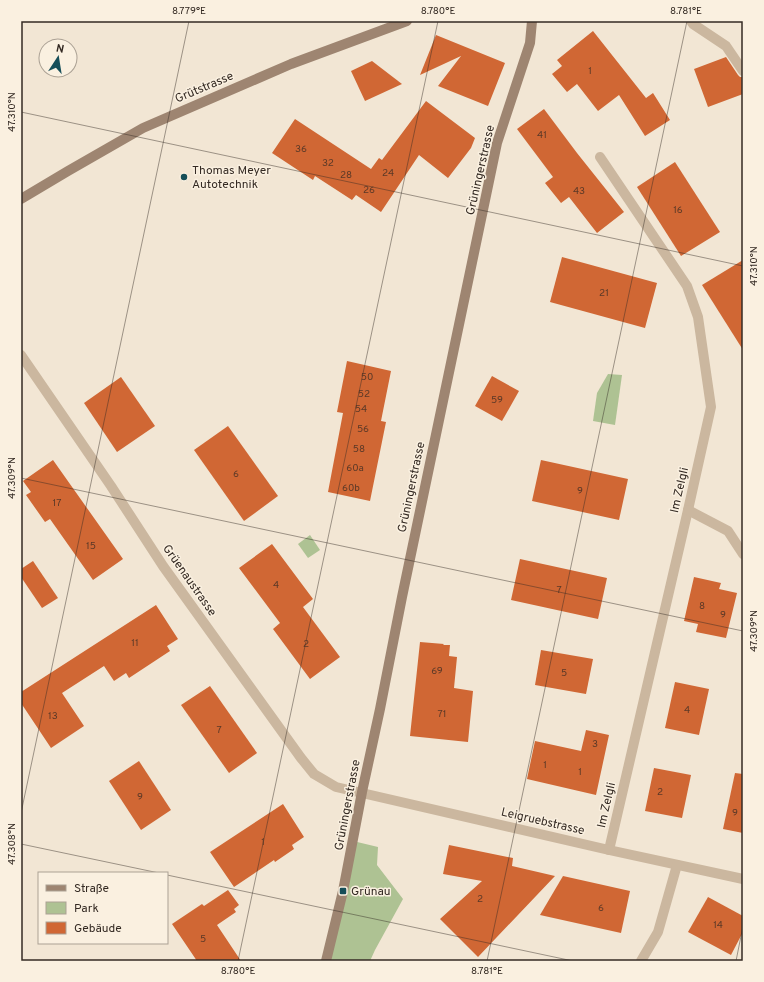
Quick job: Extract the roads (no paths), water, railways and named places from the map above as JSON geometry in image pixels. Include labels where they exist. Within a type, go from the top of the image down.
[{"type":"main road","name":"Grütstrasse","points":[[21,200],[143,128],[292,64],[407,21]]},
{"type":"main road","name":"Grüningerstrasse","points":[[326,961],[343,891],[454,343],[498,143],[530,43],[532,21]]},
{"type":"street","points":[[691,21],[693,24],[726,46],[743,71]]},
{"type":"street","name":"Im Zelgli","points":[[600,157],[687,286],[698,317],[711,407],[609,850]]},
{"type":"street","name":"Grüenaustrasse","points":[[21,355],[111,486],[163,566],[301,758],[314,774],[336,786],[362,792]]},
{"type":"street","points":[[688,510],[728,530],[743,554]]},
{"type":"street","name":"Leigruebstrasse","points":[[362,792],[609,850],[743,879]]},
{"type":"street","points":[[641,961],[658,932],[677,864]]},
{"type":"place","name":"Thomas Meyer Autotechnik","points":[[184,177]]},
{"type":"place","name":"Grünau","points":[[343,891]]}]
